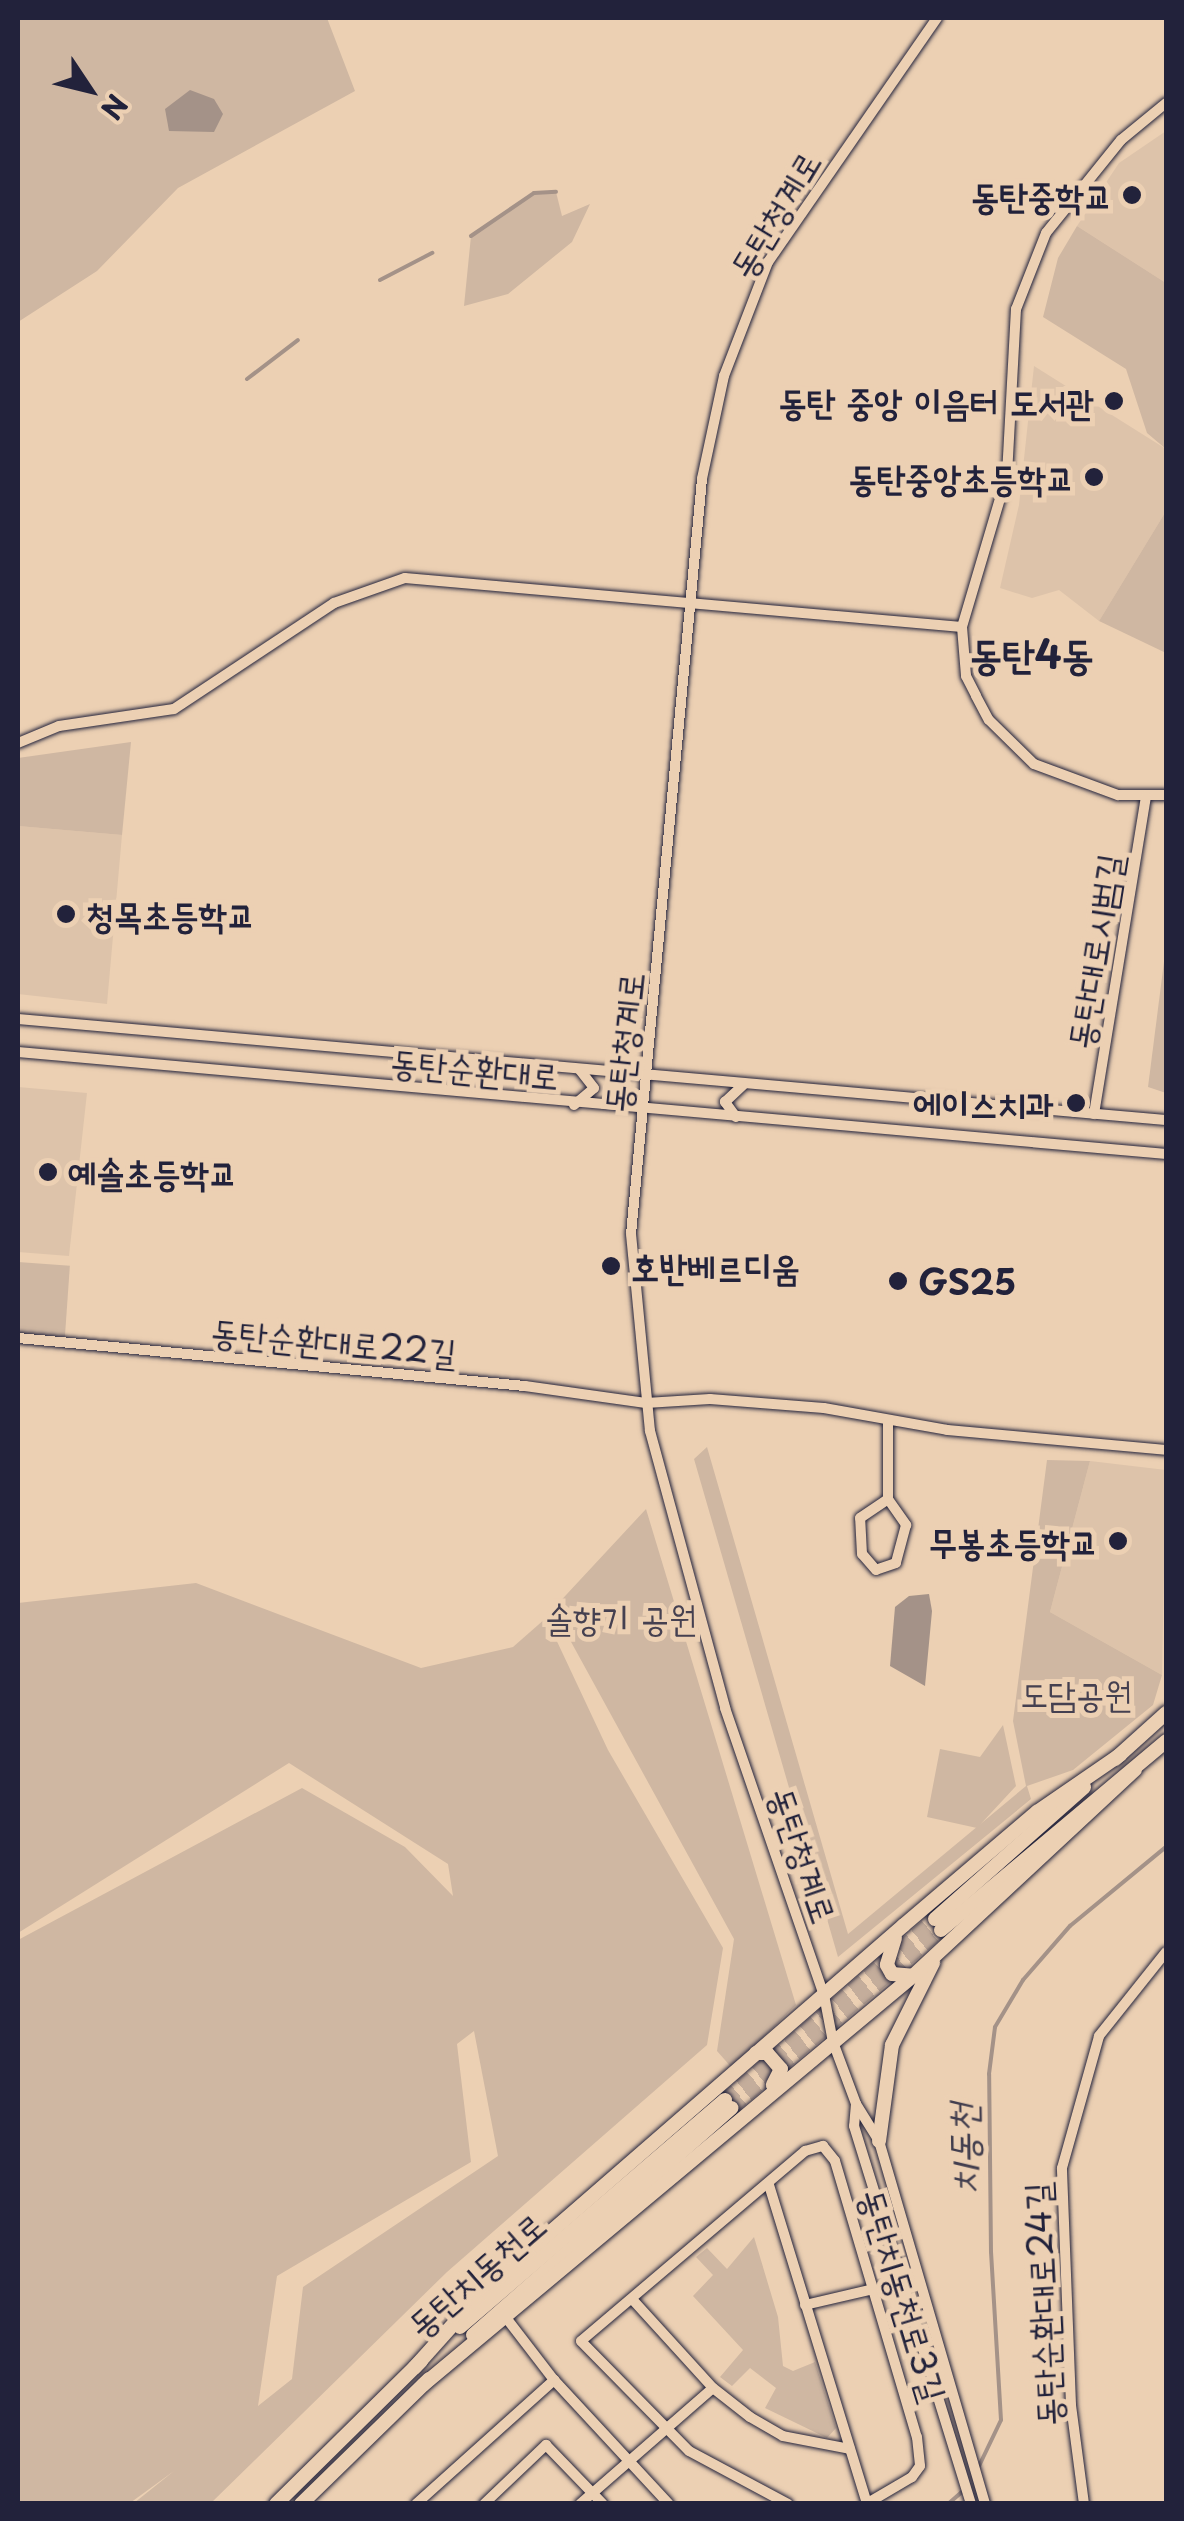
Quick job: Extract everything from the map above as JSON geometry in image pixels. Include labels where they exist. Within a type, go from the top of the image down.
[{"type":"main road","points":[[423,2385],[912,1976],[942,1930],[1166,1713]]},
{"type":"main road","points":[[879,2141],[892,2045],[942,1930],[1051,1855],[1166,1741]]},
{"type":"main road","points":[[415,2367],[484,2289],[904,1924],[1038,1812],[1120,1754]]},
{"type":"main road","points":[[904,1924],[888,1966],[892,1974],[912,1976]]},
{"type":"main road","points":[[756,2053],[767,2053],[781,2068],[767,2094]]},
{"type":"main road","name":"동탄치동천로","points":[[276,2504],[415,2367],[728,2104],[423,2385],[301,2504]]},
{"type":"street","name":"동탄청계로","points":[[937,18],[768,262],[724,376],[702,479],[650,1075],[631,1234],[646,1403],[725,1708],[824,1996],[833,2042],[856,2104],[879,2141],[985,2504]]},
{"type":"street","points":[[1166,103],[1090,176],[1046,233],[1028,278],[1016,309],[1008,475],[962,627],[966,676],[1010,743],[1034,764],[1076,782],[1146,797],[1166,795]]},
{"type":"street","points":[[18,743],[58,726],[174,710],[334,603],[405,578],[962,627]]},
{"type":"street","name":"동탄대로시범길","points":[[1094,1114],[1146,797]]},
{"type":"street","name":"동탄순환대로","points":[[18,1019],[1166,1120]]},
{"type":"street","name":"동탄순환대로","points":[[18,1052],[646,1112],[1166,1154]]},
{"type":"street","points":[[573,1105],[594,1088],[587,1072],[574,1068]]},
{"type":"street","points":[[742,1120],[726,1111],[725,1102],[729,1092],[749,1084]]},
{"type":"street","name":"동탄순환대로22길","points":[[18,1338],[526,1386],[646,1403],[710,1399],[824,1408],[888,1423],[1166,1450]]},
{"type":"street","points":[[888,1423],[888,1499],[906,1524],[896,1563],[876,1570],[862,1554],[860,1518],[888,1499]]},
{"type":"street","name":"동탄순환대로24길","points":[[1084,2504],[1071,2405],[1062,2168],[1099,2036],[1166,1952]]},
{"type":"street","name":"동탄청계로","points":[[856,2104],[854,2126],[970,2504]]},
{"type":"street","name":"동탄치동천로3길","points":[[769,2184],[866,2503],[920,2466],[836,2161],[822,2146],[805,2151],[581,2341],[665,2430],[736,2481],[788,2504]]},
{"type":"street","points":[[806,2304],[873,2289]]},
{"type":"street","points":[[632,2299],[712,2388],[783,2436],[850,2449]]},
{"type":"street","points":[[506,2318],[554,2380],[669,2504]]},
{"type":"street","points":[[416,2504],[554,2380]]},
{"type":"street","points":[[580,2504],[599,2500],[628,2464],[712,2388]]},
{"type":"street","points":[[484,2504],[546,2446],[599,2500]]},
{"type":"shaded area","points":[[190,90],[214,99],[223,114],[214,132],[169,131],[165,109]]},
{"type":"shaded area","name":"동탄중학교","points":[[1166,131],[1166,283],[1077,226],[1119,163]]},
{"type":"shaded area","name":"동탄중앙초등학교","points":[[1034,366],[1166,449],[1166,511],[1099,621],[1059,590],[1032,598],[1000,588],[1019,505]]},
{"type":"shaded area","name":"청목초등학교","points":[[18,826],[122,835],[107,1004],[18,994]]},
{"type":"shaded area","name":"예솔초등학교","points":[[18,1087],[87,1093],[69,1256],[18,1252]]},
{"type":"shaded area","name":"무봉초등학교","points":[[1090,1461],[1166,1470],[1162,1675],[1050,1612]]},
{"type":"shaded area","points":[[929,1594],[932,1611],[925,1686],[890,1666],[895,1607],[909,1596]]},
{"type":"green space","points":[[18,18],[327,18],[355,91],[178,188],[97,271],[18,322]]},
{"type":"green space","points":[[556,192],[562,216],[590,204],[572,242],[508,294],[464,306],[471,236],[534,193]]},
{"type":"green space","points":[[1077,226],[1166,283],[1166,449],[1147,433],[1126,369],[1043,317],[1058,258]]},
{"type":"green space","points":[[1166,511],[1166,653],[1099,621]]},
{"type":"green space","points":[[131,742],[122,835],[18,826],[18,758]]},
{"type":"green space","points":[[1166,946],[1166,1093],[1148,1087]]},
{"type":"green space","points":[[18,1262],[70,1266],[65,1337],[18,1334]]},
{"type":"green space","name":"도담공원","points":[[707,1447],[848,1934],[1026,1786],[1013,1721],[1047,1460],[1090,1461],[1050,1612],[1162,1675],[1153,1705],[1073,1770],[1027,1786],[1031,1799],[838,1957],[694,1459]]},
{"type":"green space","name":"솔향기 공원","points":[[646,1509],[796,2005],[732,2068],[717,2051],[734,1939],[553,1609]]},
{"type":"green space","points":[[196,1583],[421,1668],[513,1647],[546,1618],[608,1750],[723,1948],[707,2045],[447,2272],[211,2503],[134,2503],[174,2471],[130,2503],[18,2503],[18,1940],[302,1788],[405,1847],[453,1896],[448,1864],[289,1763],[18,1933],[18,1603]],"holes":[[[474,2031],[498,2156],[303,2287],[292,2379],[258,2406],[277,2276],[471,2162],[457,2044]]]},
{"type":"green space","points":[[1003,1725],[1016,1786],[977,1828],[927,1817],[940,1749],[980,1757]]},
{"type":"green space","points":[[754,2237],[778,2317],[783,2366],[793,2371],[815,2362],[836,2428],[827,2438],[765,2408],[776,2388],[750,2368],[732,2386],[720,2377],[743,2350],[693,2296],[713,2275],[696,2257],[707,2248],[727,2269]]},
{"type":"waterway","points":[[471,236],[534,193],[556,192]]},
{"type":"waterway","points":[[380,280],[432,253]]},
{"type":"waterway","points":[[247,379],[298,340]]},
{"type":"waterway","name":"치동천","points":[[979,2466],[1001,2420],[991,2252],[989,2074],[995,2027],[1023,1980],[1070,1926],[1166,1847]]},
{"type":"waterway","name":"치동천","points":[[948,2504],[963,2491]]},
{"type":"tunnel","points":[[725,2100],[935,1919]]},
{"type":"tunnel","points":[[731,2108],[941,1930]]},
{"type":"place","name":"동탄중학교","points":[[1132,195]]},
{"type":"place","name":"동탄 중앙 이음터 도서관","points":[[1114,401]]},
{"type":"place","name":"동탄중앙초등학교","points":[[1094,477]]},
{"type":"place","name":"청목초등학교","points":[[66,914]]},
{"type":"place","name":"에이스치과","points":[[1076,1103]]},
{"type":"place","name":"예솔초등학교","points":[[48,1172]]},
{"type":"place","name":"호반베르디움","points":[[611,1266]]},
{"type":"place","name":"GS25","points":[[898,1281]]},
{"type":"place","name":"무봉초등학교","points":[[1118,1541]]},
{"type":"district","name":"동탄4동","points":[[1032,653]]}]
